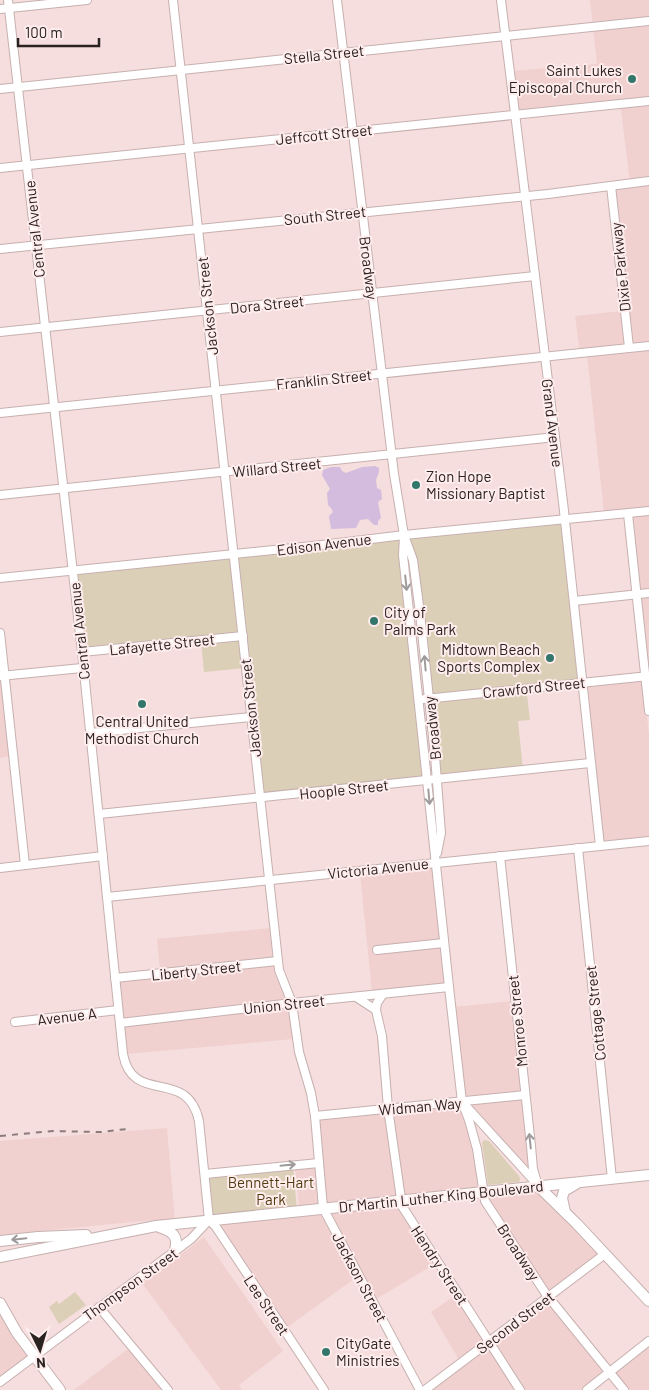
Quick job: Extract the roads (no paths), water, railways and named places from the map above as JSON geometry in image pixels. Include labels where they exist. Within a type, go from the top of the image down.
[{"type":"main road","name":"Dr Martin Luther King Boulevard","points":[[2,1256],[156,1226],[649,1175]]},
{"type":"main road","points":[[565,1212],[562,1203],[564,1190],[580,1182]]},
{"type":"main road","points":[[538,1186],[649,1301]]},
{"type":"main road","points":[[156,1226],[174,1234],[177,1240],[175,1250]]},
{"type":"main road","name":"Dr Martin Luther King Boulevard","points":[[0,1241],[114,1233]]},
{"type":"main road","points":[[2,1256],[13,1251],[57,1243],[61,1240],[61,1236]]},
{"type":"main road","points":[[0,1303],[17,1333],[60,1390]]},
{"type":"street","points":[[0,9],[9,4],[87,0]]},
{"type":"street","name":"Jackson Street","points":[[173,0],[226,472],[277,961],[281,979],[292,1003],[299,1052],[311,1093],[315,1116],[323,1208],[420,1390]]},
{"type":"street","name":"Broadway","points":[[337,0],[392,454],[404,535],[404,555],[418,699],[462,1102],[477,1149],[485,1201],[549,1297],[624,1390]]},
{"type":"street","name":"Grand Avenue","points":[[501,0],[565,520],[600,846]]},
{"type":"street","name":"Central Avenue","points":[[9,4],[53,408],[82,652],[82,668],[124,1061],[131,1074],[147,1084],[177,1090],[192,1102],[199,1121],[209,1220]]},
{"type":"street","name":"Stella Street","points":[[0,88],[649,21]]},
{"type":"street","name":"Jeffcott Street","points":[[0,168],[649,101]]},
{"type":"street","name":"South Street","points":[[0,249],[525,196],[649,181]]},
{"type":"street","name":"Dixie Parkway","points":[[611,186],[629,347]]},
{"type":"street","name":"Dora Street","points":[[0,332],[535,276]]},
{"type":"street","name":"Franklin Street","points":[[0,414],[649,346]]},
{"type":"street","name":"Willard Street","points":[[0,495],[555,437]]},
{"type":"street","name":"Edison Avenue","points":[[0,578],[649,511]]},
{"type":"street","points":[[628,514],[636,594],[648,676],[649,711]]},
{"type":"street","name":"Broadway","points":[[404,535],[413,560],[437,779],[441,834],[435,862]]},
{"type":"street","points":[[574,601],[649,593]]},
{"type":"street","points":[[0,633],[2,675],[25,866]]},
{"type":"street","name":"Lafayette Street","points":[[82,652],[243,636]]},
{"type":"street","points":[[2,675],[82,668]]},
{"type":"street","name":"Crawford Street","points":[[418,699],[648,676]]},
{"type":"street","points":[[90,733],[251,717]]},
{"type":"street","name":"Hoople Street","points":[[99,814],[590,764]]},
{"type":"street","name":"Victoria Avenue","points":[[107,897],[649,841]]},
{"type":"street","name":"Cottage Street","points":[[578,848],[612,1178]]},
{"type":"street","points":[[0,868],[103,856]]},
{"type":"street","name":"Monroe Street","points":[[500,856],[525,1095],[534,1169],[538,1186]]},
{"type":"street","points":[[377,950],[444,943]]},
{"type":"street","name":"Liberty Street","points":[[115,978],[277,961]]},
{"type":"street","name":"Union Street","points":[[120,1023],[449,987]]},
{"type":"street","points":[[356,997],[376,1010],[377,1003],[383,994]]},
{"type":"street","name":"Avenue A","points":[[15,1022],[118,1010]]},
{"type":"street","name":"Hendry Street","points":[[376,1010],[382,1036],[388,1108],[402,1206],[520,1390]]},
{"type":"street","name":"Widman Way","points":[[315,1116],[525,1095]]},
{"type":"street","points":[[462,1102],[538,1186]]},
{"type":"street","points":[[477,1149],[479,1140],[489,1131]]},
{"type":"street","points":[[204,1174],[319,1163]]},
{"type":"street","name":"Thompson Street","points":[[0,1382],[191,1239],[209,1220]]},
{"type":"street","name":"Lee Street","points":[[209,1220],[216,1227],[324,1390]]},
{"type":"street","name":"Second Street","points":[[425,1390],[604,1254]]},
{"type":"street","points":[[99,1307],[168,1390]]},
{"type":"street","points":[[587,1390],[649,1341]]},
{"type":"railway","points":[[0,1136],[53,1131],[101,1132],[127,1129]]},
{"type":"place","name":"Saint Lukes Episcopal Church","points":[[632,79]]},
{"type":"place","name":"Zion Hope Missionary Baptist","points":[[416,485]]},
{"type":"place","name":"City of Palms Park","points":[[374,621]]},
{"type":"place","name":"Midtown Beach Sports Complex","points":[[550,658]]},
{"type":"place","name":"Central United Methodist Church","points":[[142,704]]},
{"type":"place","name":"CityGate Ministries","points":[[326,1352]]},
{"type":"park label","name":"Bennett-Hart Park","points":[[271,1190]]}]
